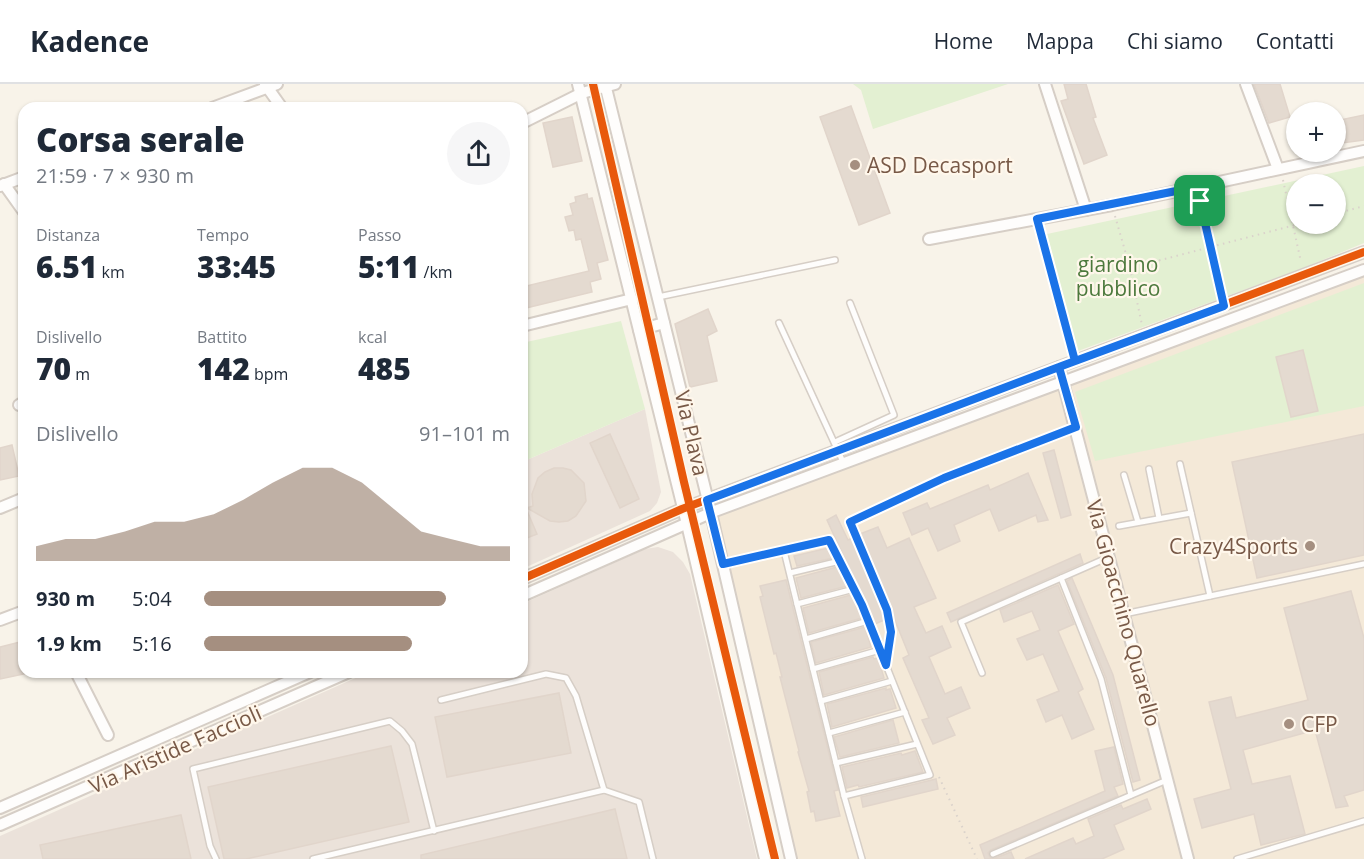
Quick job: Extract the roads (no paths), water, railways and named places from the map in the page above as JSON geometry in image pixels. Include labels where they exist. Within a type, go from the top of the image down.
[{"type":"street","points":[[1044,84],[1086,210]]},
{"type":"street","points":[[1246,84],[1278,169]]},
{"type":"street","points":[[227,102],[270,85],[279,102]]},
{"type":"street","points":[[528,119],[580,89],[609,85]]},
{"type":"street","name":"Via Plava","points":[[609,85],[791,859]]},
{"type":"street","name":"Via Plava","points":[[580,89],[687,524],[765,859]]},
{"type":"street","points":[[929,239],[1112,205],[1364,151]]},
{"type":"street","points":[[18,179],[2,185],[18,205]]},
{"type":"street","points":[[528,576],[682,509],[837,446],[1059,367],[1364,252]]},
{"type":"street","points":[[528,593],[711,513],[1364,270]]},
{"type":"street","points":[[528,325],[632,299]]},
{"type":"street","points":[[639,330],[664,323]]},
{"type":"street","name":"Via Gioacchino Quarello","points":[[1059,367],[1188,859]]},
{"type":"street","points":[[0,508],[18,500]]},
{"type":"street","points":[[0,620],[18,613]]},
{"type":"street","points":[[79,678],[108,735]]},
{"type":"street","name":"Via Aristide Faccioli","points":[[0,808],[296,678]]},
{"type":"street","name":"Via Aristide Faccioli","points":[[0,825],[336,678]]},
{"type":"lane","points":[[658,297],[835,260]]},
{"type":"lane","points":[[837,446],[894,415],[850,303]]},
{"type":"lane","points":[[779,323],[844,464]]},
{"type":"lane","points":[[886,665],[891,632],[887,610],[850,522],[944,478],[1076,427]]},
{"type":"lane","points":[[1180,464],[1210,596]]},
{"type":"lane","points":[[1149,469],[1159,519]]},
{"type":"lane","points":[[1124,475],[1138,522]]},
{"type":"lane","points":[[1119,526],[1191,513]]},
{"type":"lane","points":[[723,564],[829,540],[840,561],[868,621],[930,776],[844,796]]},
{"type":"lane","points":[[784,551],[844,796],[862,859]]},
{"type":"lane","points":[[982,673],[961,622],[1109,557]]},
{"type":"lane","points":[[790,573],[840,561]]},
{"type":"lane","points":[[1124,614],[1364,564]]},
{"type":"lane","points":[[1061,578],[1101,679],[1131,795]]},
{"type":"lane","points":[[798,604],[854,589]]},
{"type":"lane","points":[[806,639],[868,621]]},
{"type":"lane","points":[[813,669],[880,650]]},
{"type":"lane","points":[[441,700],[546,674],[566,678],[576,696],[604,790]]},
{"type":"lane","points":[[821,701],[892,681]]},
{"type":"lane","points":[[829,733],[905,712]]},
{"type":"lane","points":[[216,859],[210,846],[192,769],[390,721],[402,730],[412,744],[434,831]]},
{"type":"lane","points":[[836,763],[917,744]]},
{"type":"lane","points":[[993,854],[1167,780]]},
{"type":"lane","points":[[313,859],[604,790],[639,802],[653,859]]},
{"type":"lane","points":[[1237,859],[1364,821]]},
{"type":"place","name":"ASD Decasport","points":[[855,165]]},
{"type":"place","name":"Crazy4Sports","points":[[1310,546]]},
{"type":"place","name":"CFP","points":[[1289,724]]},
{"type":"park label","name":"giardino pubblico","points":[[1118,276]]}]
